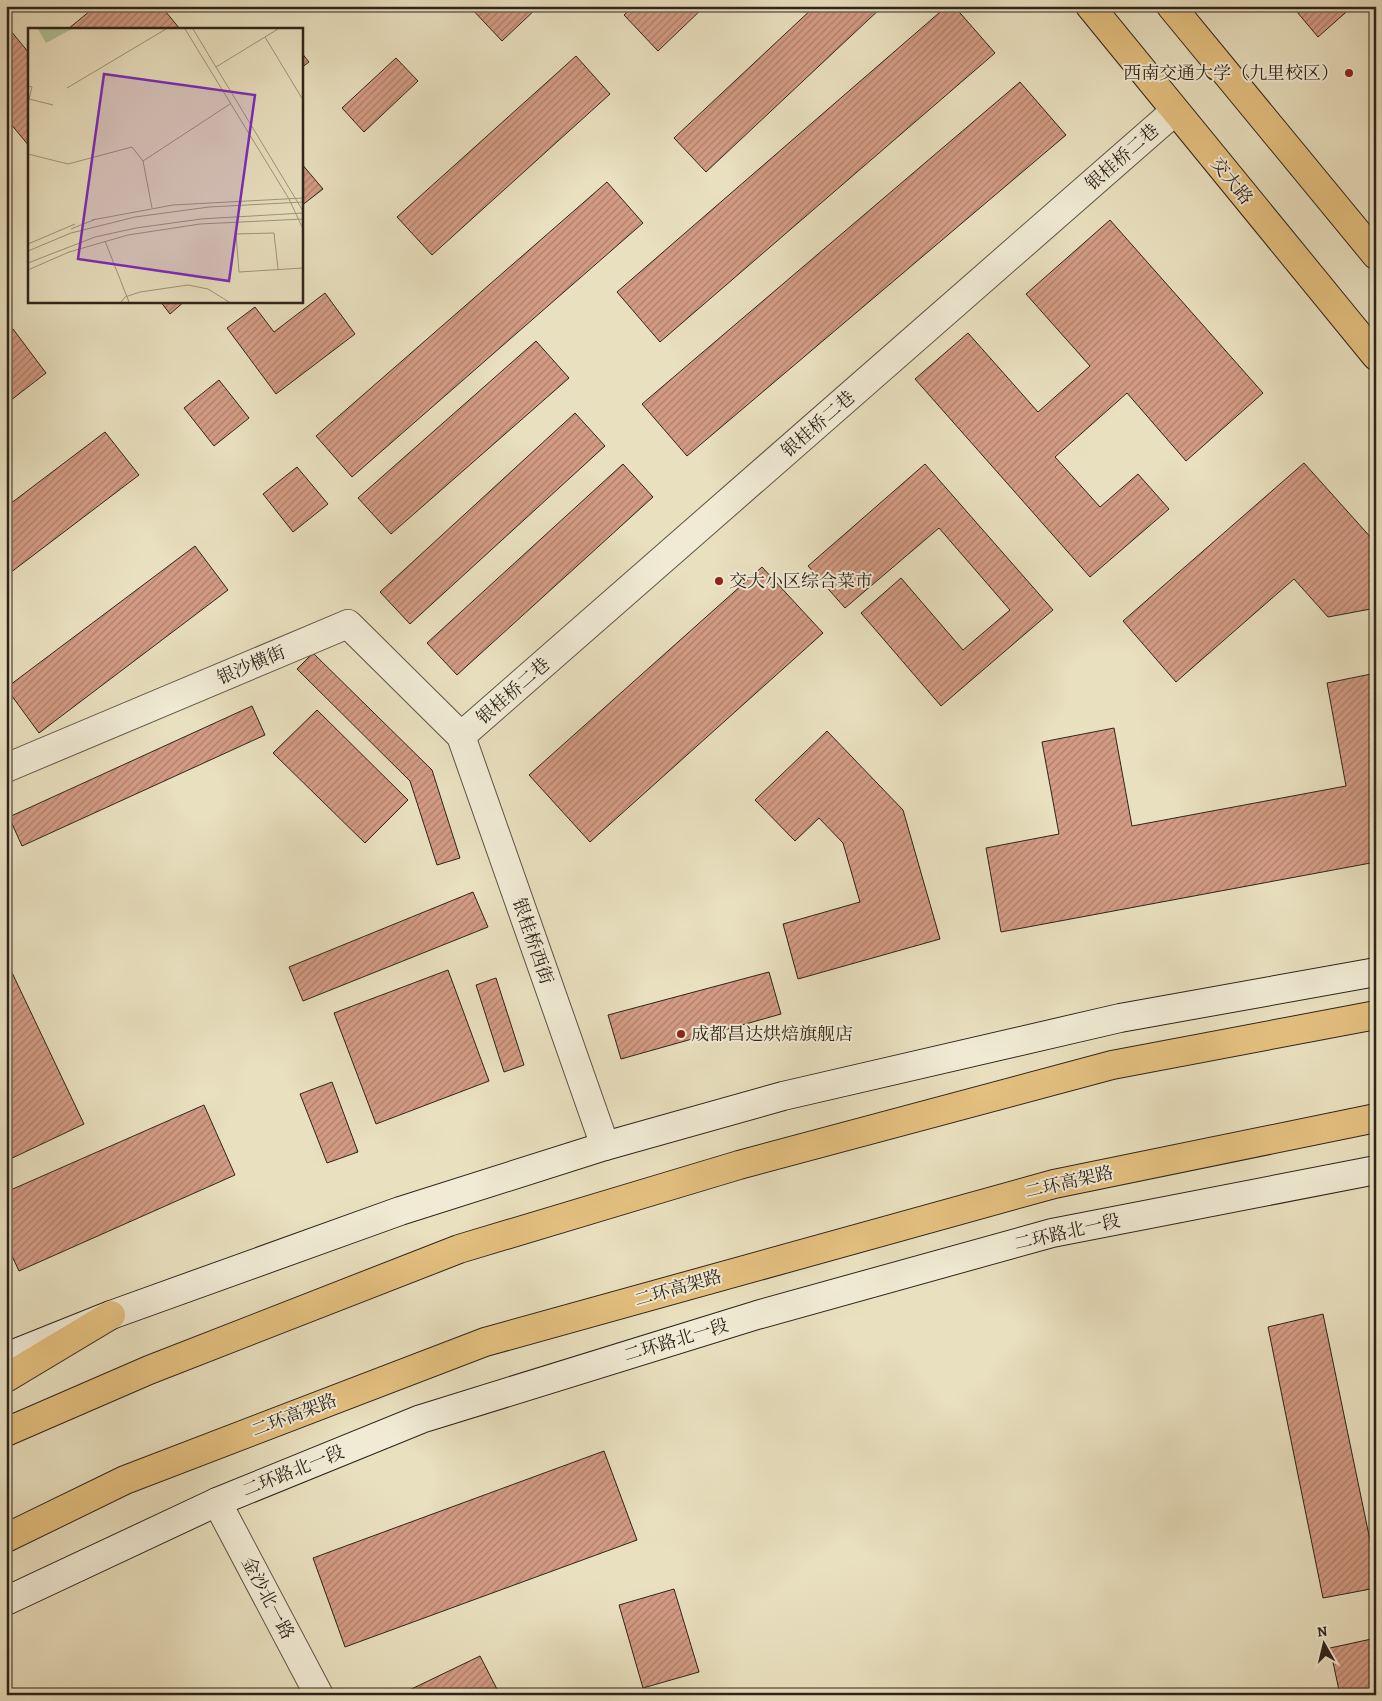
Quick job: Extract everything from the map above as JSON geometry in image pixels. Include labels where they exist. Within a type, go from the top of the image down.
[{"type":"main road","name":"交大路","points":[[1090,6],[1376,356]]},
{"type":"main road","points":[[1171,6],[1376,255]]},
{"type":"main road","name":"银桂桥二巷","points":[[461,736],[1175,112]]},
{"type":"main road","name":"银沙横街","points":[[6,768],[348,624],[461,736]]},
{"type":"main road","name":"银桂桥西街","points":[[461,736],[605,1146]]},
{"type":"main road","points":[[6,1357],[111,1315],[400,1210],[605,1146],[783,1096],[1120,1018],[1376,972]]},
{"type":"main road","points":[[6,1432],[149,1370],[469,1246],[739,1165],[1112,1065],[1376,1015]]},
{"type":"main road","name":"二环高架路","points":[[6,1538],[125,1480],[485,1342],[1054,1184],[1376,1118]]},
{"type":"main road","name":"二环路北一段","points":[[6,1601],[217,1502],[421,1419],[767,1312],[1052,1233],[1376,1170]]},
{"type":"main road","points":[[6,1378],[111,1315]]},
{"type":"main road","name":"金沙北一路","points":[[217,1502],[319,1695]]},
{"type":"building","points":[[96,6],[161,6],[179,28],[69,28]]},
{"type":"building","points":[[469,6],[539,6],[502,41]]},
{"type":"building","points":[[634,6],[705,6],[658,51],[624,15]]},
{"type":"building","points":[[815,6],[883,6],[706,172],[674,138]]},
{"type":"building","points":[[947,6],[954,6],[995,53],[660,342],[617,292]]},
{"type":"building","points":[[1292,6],[1353,6],[1318,37]]},
{"type":"building","points":[[6,25],[28,52],[28,145],[6,118]]},
{"type":"building","points":[[302,53],[309,62],[302,67]]},
{"type":"building","points":[[576,56],[610,94],[432,255],[397,217]]},
{"type":"building","points":[[396,58],[418,81],[364,132],[342,108]]},
{"type":"building","points":[[1020,82],[1066,135],[687,456],[642,404]]},
{"type":"building","points":[[302,164],[323,189],[302,205]]},
{"type":"building","points":[[607,182],[643,223],[352,477],[316,436]]},
{"type":"building","points":[[1110,220],[1263,393],[1186,461],[1127,393],[1055,457],[1100,507],[1138,474],[1169,509],[1090,577],[915,379],[968,333],[1038,412],[1090,366],[1026,294]]},
{"type":"building","points":[[325,293],[355,334],[276,394],[227,328],[255,307],[274,332]]},
{"type":"building","points":[[161,302],[184,302],[170,314]]},
{"type":"building","points":[[13,329],[46,373],[6,404],[6,334]]},
{"type":"building","points":[[536,341],[569,378],[391,534],[358,498]]},
{"type":"building","points":[[219,380],[249,418],[214,446],[184,408]]},
{"type":"building","points":[[575,413],[605,446],[410,624],[380,592]]},
{"type":"building","points":[[105,432],[139,475],[6,576],[6,507]]},
{"type":"building","points":[[1304,463],[1374,541],[1376,553],[1376,608],[1328,617],[1294,579],[1176,682],[1123,621]]},
{"type":"building","points":[[623,464],[653,497],[457,675],[427,643]]},
{"type":"building","points":[[925,464],[1053,610],[941,706],[861,613],[901,578],[963,650],[1010,610],[939,528],[845,608],[808,566]]},
{"type":"building","points":[[297,467],[328,504],[293,532],[263,494]]},
{"type":"building","points":[[195,546],[228,590],[39,733],[6,688]]},
{"type":"building","points":[[762,567],[823,633],[590,842],[529,775]]},
{"type":"building","points":[[313,653],[432,770],[460,858],[437,865],[410,781],[297,669]]},
{"type":"building","points":[[1376,673],[1376,862],[1001,932],[986,848],[1059,834],[1042,742],[1114,728],[1132,826],[1346,786],[1327,683]]},
{"type":"building","points":[[252,706],[265,735],[22,846],[9,817]]},
{"type":"building","points":[[317,710],[408,800],[365,843],[273,753]]},
{"type":"building","points":[[827,731],[903,810],[940,939],[798,979],[783,924],[860,902],[843,843],[819,818],[795,841],[755,800]]},
{"type":"building","points":[[473,892],[488,927],[303,1001],[289,967]]},
{"type":"building","points":[[6,960],[84,1124],[6,1161]]},
{"type":"building","points":[[448,970],[489,1081],[376,1124],[334,1013]]},
{"type":"building","points":[[769,972],[781,1014],[621,1059],[608,1015]]},
{"type":"building","points":[[496,978],[524,1065],[504,1072],[476,985]]},
{"type":"building","points":[[332,1082],[358,1152],[327,1163],[300,1094]]},
{"type":"building","points":[[204,1105],[235,1175],[19,1271],[6,1243],[6,1192]]},
{"type":"building","points":[[1323,1314],[1376,1569],[1376,1588],[1323,1598],[1268,1327]]},
{"type":"building","points":[[604,1451],[637,1540],[345,1647],[313,1558]]},
{"type":"building","points":[[674,1589],[699,1672],[643,1688],[619,1605]]},
{"type":"building","points":[[1376,1638],[1376,1695],[1340,1695],[1330,1648]]},
{"type":"building","points":[[480,1656],[500,1695],[399,1695]]},
{"type":"place","name":"西南交通大学（九里校区）","points":[[1349,73]]},
{"type":"place","name":"交大小区综合菜市","points":[[719,581]]},
{"type":"place","name":"成都昌达烘焙旗舰店","points":[[681,1034]]}]
